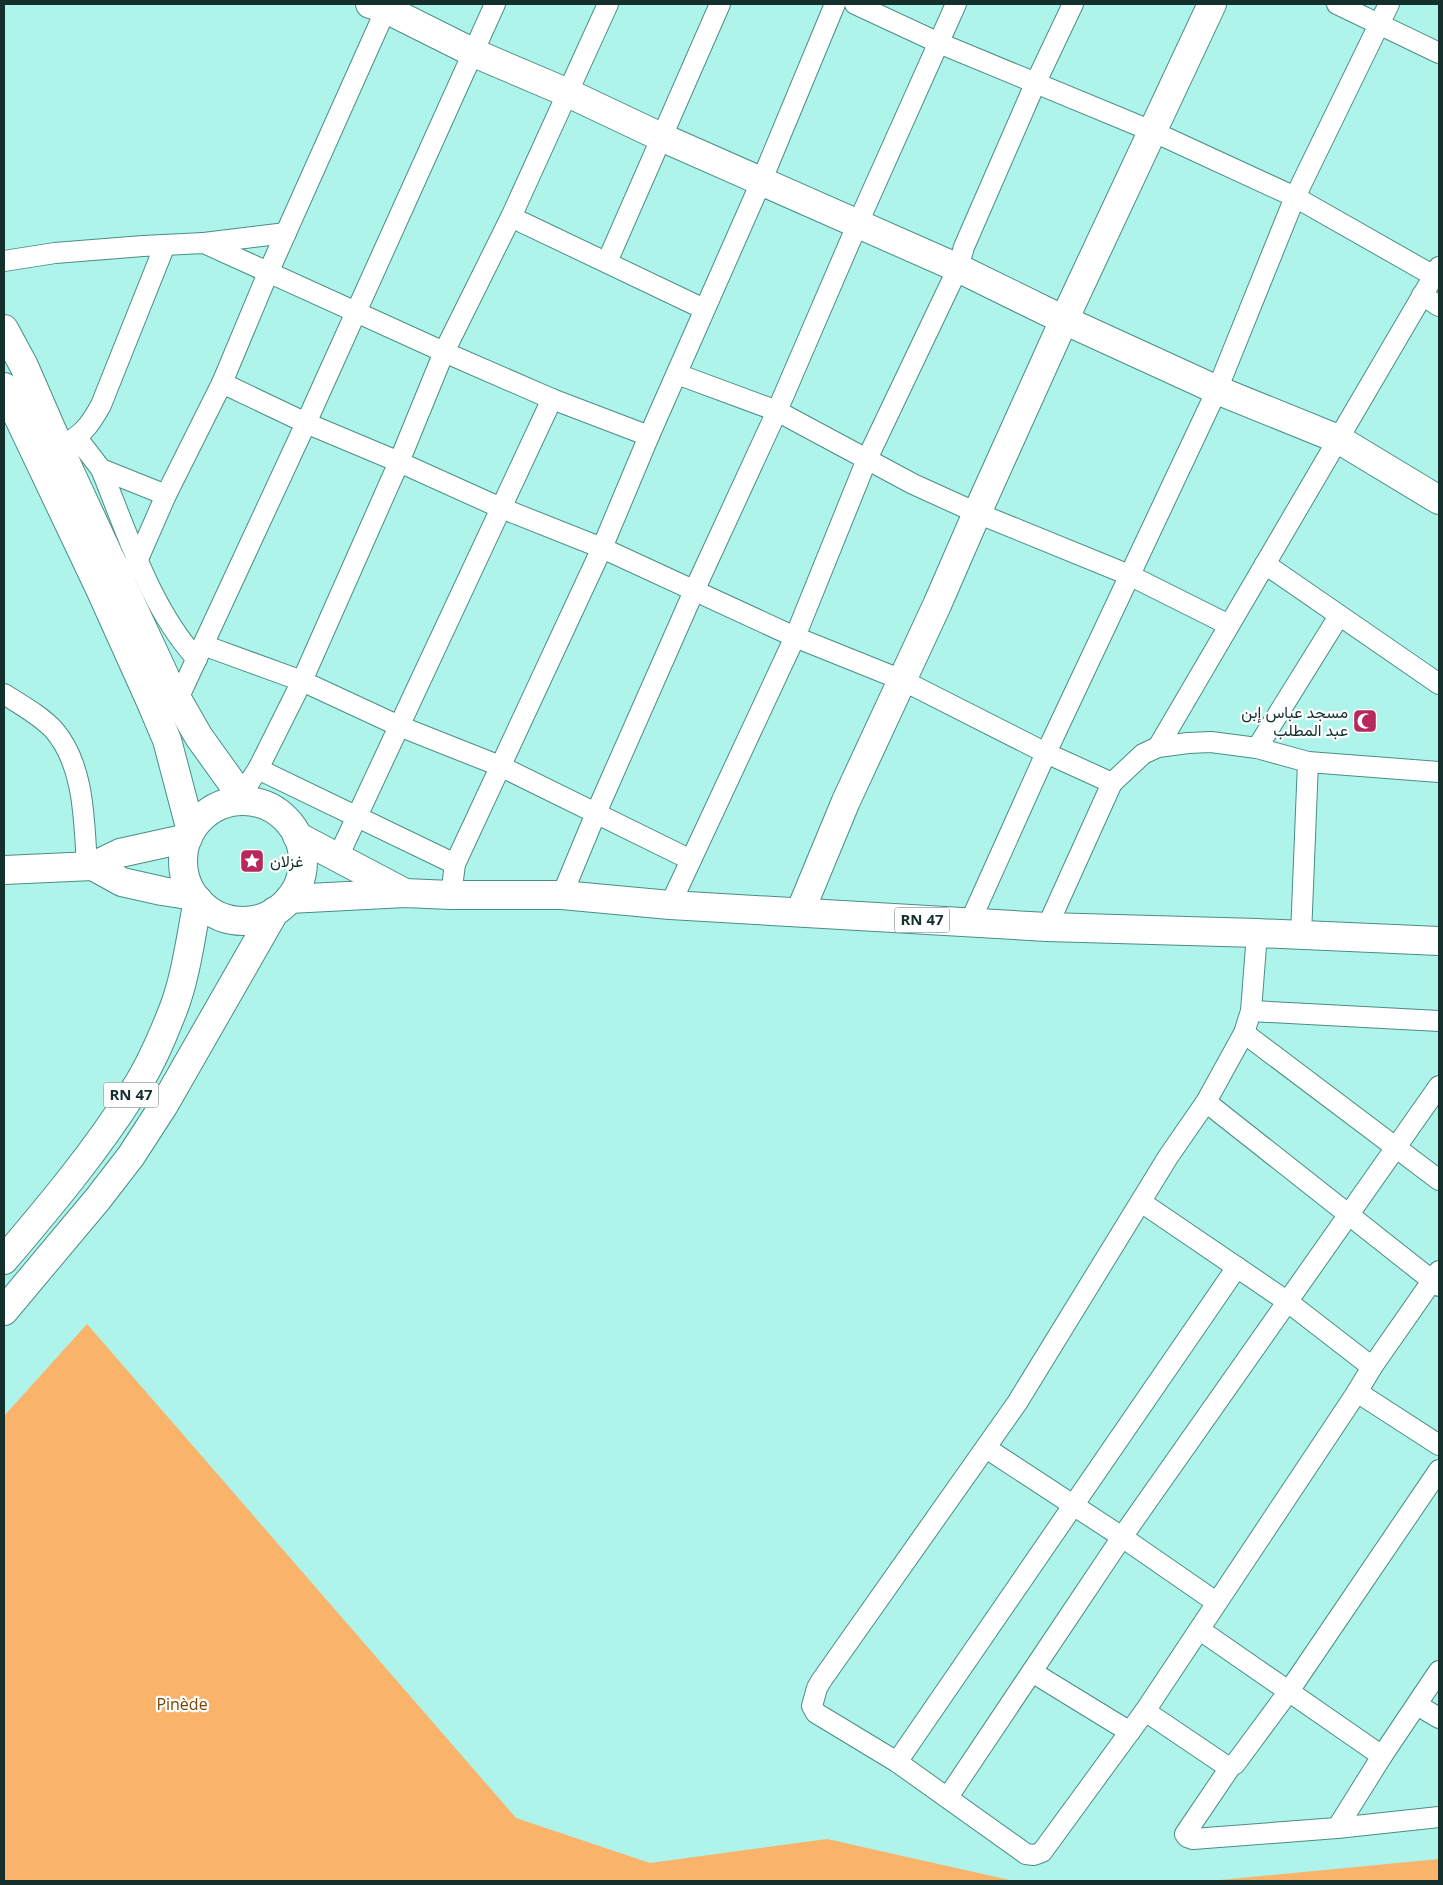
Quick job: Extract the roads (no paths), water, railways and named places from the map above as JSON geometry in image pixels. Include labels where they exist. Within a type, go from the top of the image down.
[{"type":"main road","points":[[800,912],[846,801],[937,605],[1064,320],[1154,132],[1212,4]]},
{"type":"main road","points":[[378,6],[474,53],[568,93],[761,182],[958,268],[1064,320],[1217,390],[1338,439],[1439,500]]},
{"type":"main road","points":[[4,329],[68,442],[120,579],[177,701],[199,737],[243,798]]},
{"type":"main road","points":[[4,387],[96,580],[150,700],[166,740],[190,834]]},
{"type":"main road","points":[[243,798],[276,810],[288,822],[297,836],[302,852],[302,869],[298,885],[282,905],[260,918],[243,921],[226,918],[211,911],[196,898],[187,882],[184,868],[184,852],[190,834],[201,818],[214,808],[243,798]]},
{"type":"main road","points":[[4,870],[90,866],[120,853],[190,834]]},
{"type":"main road","name":"RN 47","points":[[297,836],[405,893]]},
{"type":"main road","points":[[90,866],[122,882],[196,898]]},
{"type":"main road","name":"RN 47","points":[[4,1311],[97,1200],[131,1156],[164,1105],[282,905],[405,893],[562,895],[670,905],[1047,927],[1439,941]]},
{"type":"main road","name":"RN 47","points":[[4,1260],[58,1195],[134,1092],[156,1050],[174,1008],[189,945],[196,898]]},
{"type":"street","points":[[177,701],[306,423],[495,4]]},
{"type":"street","points":[[243,798],[302,681],[399,462],[444,352],[511,217],[608,4]]},
{"type":"street","points":[[607,262],[720,4]]},
{"type":"street","points":[[451,895],[455,864],[602,548],[704,309],[761,182],[835,4]]},
{"type":"street","points":[[855,4],[939,43],[1154,132],[1295,197],[1437,271],[1431,300],[1338,439],[1158,747]]},
{"type":"street","points":[[562,895],[596,813],[777,411],[858,223],[956,4]]},
{"type":"street","points":[[670,905],[795,637],[867,459],[958,268],[964,247],[1035,84],[1073,4]]},
{"type":"street","points":[[1337,4],[1439,53]]},
{"type":"street","points":[[970,922],[1046,753],[1217,390],[1295,197],[1389,4]]},
{"type":"street","points":[[120,579],[138,559],[166,495],[222,383],[286,233],[378,6]]},
{"type":"street","points":[[511,217],[704,309]]},
{"type":"street","points":[[4,261],[55,253],[204,244],[286,233]]},
{"type":"street","points":[[204,244],[355,313],[552,399],[649,436]]},
{"type":"street","points":[[165,245],[101,405],[91,424],[68,442],[101,469],[166,495]]},
{"type":"street","points":[[677,374],[777,411],[913,484],[977,513],[1129,575],[1229,625]]},
{"type":"street","points":[[222,383],[306,423],[501,508],[602,548],[795,637],[902,680],[1046,753],[1112,783]]},
{"type":"street","points":[[338,857],[552,399]]},
{"type":"street","points":[[101,469],[154,594],[182,643],[200,652],[302,681],[399,726],[500,766],[691,860]]},
{"type":"street","points":[[1265,564],[1338,616],[1437,676]]},
{"type":"street","points":[[1257,748],[1338,616]]},
{"type":"street","points":[[5,698],[40,718],[54,730],[65,747],[75,770],[82,803],[90,866]]},
{"type":"street","points":[[1047,927],[1112,783],[1143,754],[1158,747],[1178,743],[1211,742],[1257,748],[1308,762],[1439,772]]},
{"type":"street","points":[[1301,935],[1308,762]]},
{"type":"street","points":[[258,769],[455,864]]},
{"type":"street","points":[[1206,1102],[1347,1215],[1437,1279],[1372,1367],[1358,1392],[1130,1732],[1045,1848],[1038,1854],[1026,1854],[897,1762],[816,1713],[812,1706],[821,1681],[1018,1403],[1168,1157],[1206,1102],[1244,1033],[1251,1011],[1257,933]]},
{"type":"street","points":[[1251,1011],[1439,1021]]},
{"type":"street","points":[[1244,1033],[1439,1180]]},
{"type":"street","points":[[948,1797],[1122,1537],[1439,1086]]},
{"type":"street","points":[[1142,1202],[1288,1302],[1372,1367]]},
{"type":"street","points":[[897,1762],[1237,1266]]},
{"type":"street","points":[[1358,1392],[1439,1445]]},
{"type":"street","points":[[986,1448],[1122,1537],[1216,1602]]},
{"type":"street","points":[[1439,1470],[1289,1691],[1235,1764],[1231,1766],[1185,1834],[1193,1839],[1338,1828],[1439,1817]]},
{"type":"street","points":[[1200,1630],[1382,1756]]},
{"type":"street","points":[[1032,1672],[1130,1732]]},
{"type":"street","points":[[1338,1828],[1382,1756],[1439,1672]]},
{"type":"street","points":[[1417,1704],[1439,1718]]},
{"type":"street","points":[[1145,1711],[1225,1765],[1231,1766]]},
{"type":"place","name":"مسجد عباس إبن عبد المطلب","points":[[1365,721]]},
{"type":"place","name":"غزلان","points":[[252,861]]},
{"type":"park label","name":"Pinède","points":[[182,1704]]}]
